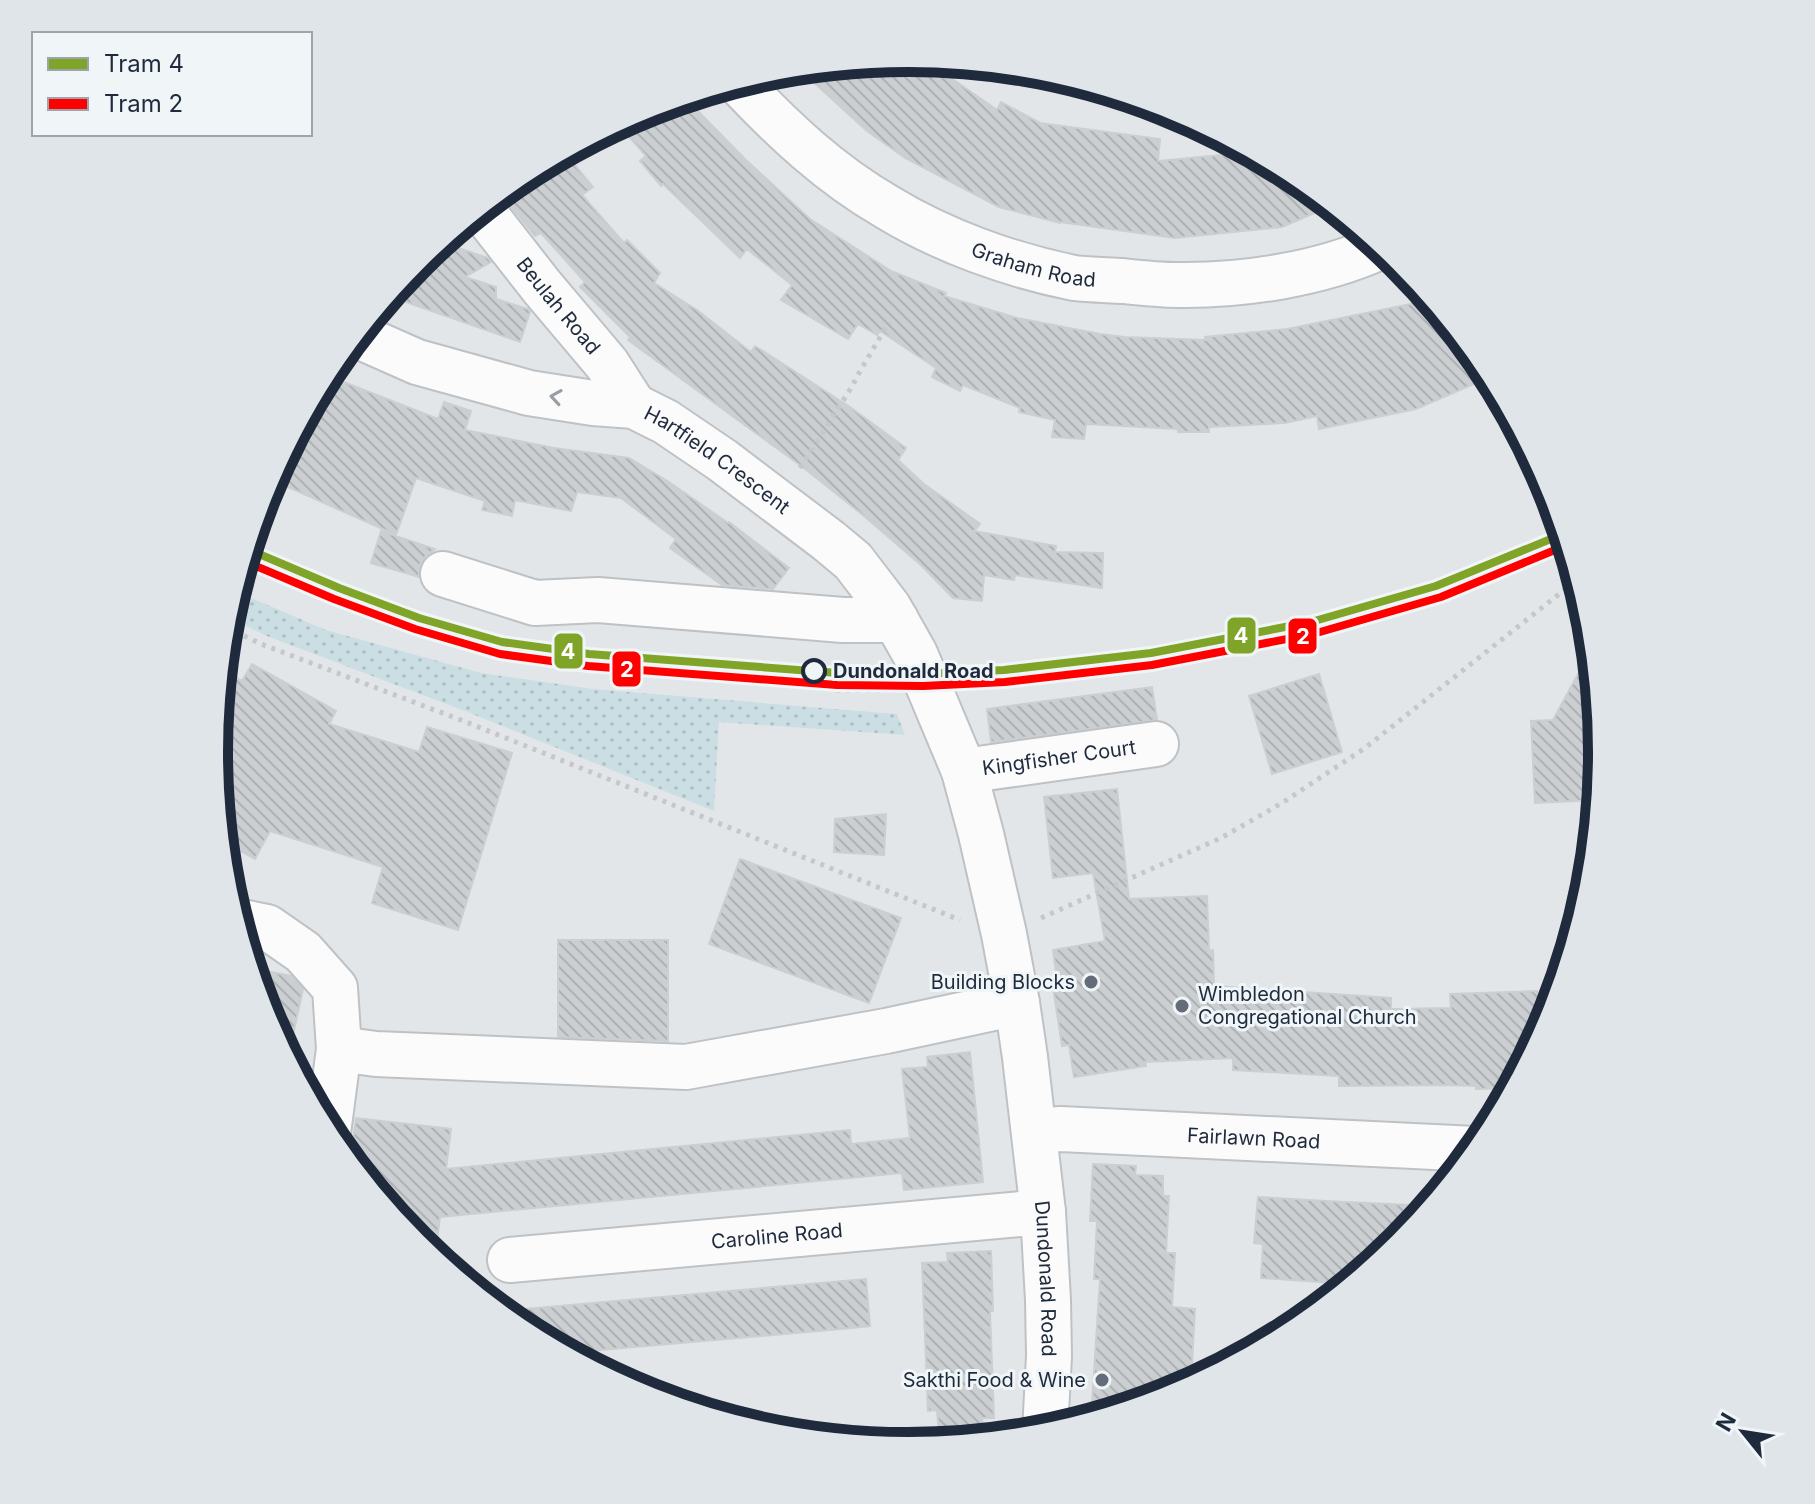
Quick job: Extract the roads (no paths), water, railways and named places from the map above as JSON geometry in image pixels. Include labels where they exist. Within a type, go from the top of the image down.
[{"type":"street","name":"Graham Road","points":[[747,91],[830,170],[876,200],[939,234],[1007,261],[1077,278],[1178,285],[1236,282],[1291,273],[1368,252]]},
{"type":"street","name":"Beulah Road","points":[[488,218],[607,364],[634,406]]},
{"type":"street","name":"Hartfield Crescent","points":[[367,340],[417,362],[529,393],[634,406],[666,422],[722,460],[853,561],[896,620]]},
{"type":"street","points":[[443,574],[535,603],[598,600],[843,620],[896,620]]},
{"type":"street","name":"Dundonald Road","points":[[896,620],[915,654],[964,771],[1004,934],[1017,1003],[1043,1212],[1049,1356],[1046,1418]]},
{"type":"street","name":"Kingfisher Court","points":[[964,771],[1156,744]]},
{"type":"street","points":[[250,924],[267,927],[303,952],[335,988],[339,1049],[331,1112]]},
{"type":"street","points":[[339,1049],[376,1054],[686,1067],[886,1031],[1017,1003]]},
{"type":"street","name":"Fairlawn Road","points":[[1034,1131],[1061,1129],[1460,1148]]},
{"type":"street","name":"Caroline Road","points":[[510,1260],[1043,1212]]},
{"type":"tram line","name":"4","points":[[258,554],[419,618],[502,642],[589,654],[838,673],[923,674],[1004,670],[1151,653],[1311,622],[1436,586],[1553,538]]},
{"type":"tram line","name":"2","points":[[254,565],[415,629],[500,654],[588,666],[837,685],[923,686],[1005,682],[1152,665],[1313,634],[1441,597],[1556,550]]},
{"type":"place","name":"Dundonald Road","points":[[814,671]]},
{"type":"place","name":"Building Blocks","points":[[1091,982]]},
{"type":"place","name":"Wimbledon Congregational Church","points":[[1182,1006]]},
{"type":"place","name":"Sakthi Food & Wine","points":[[1102,1380]]}]
